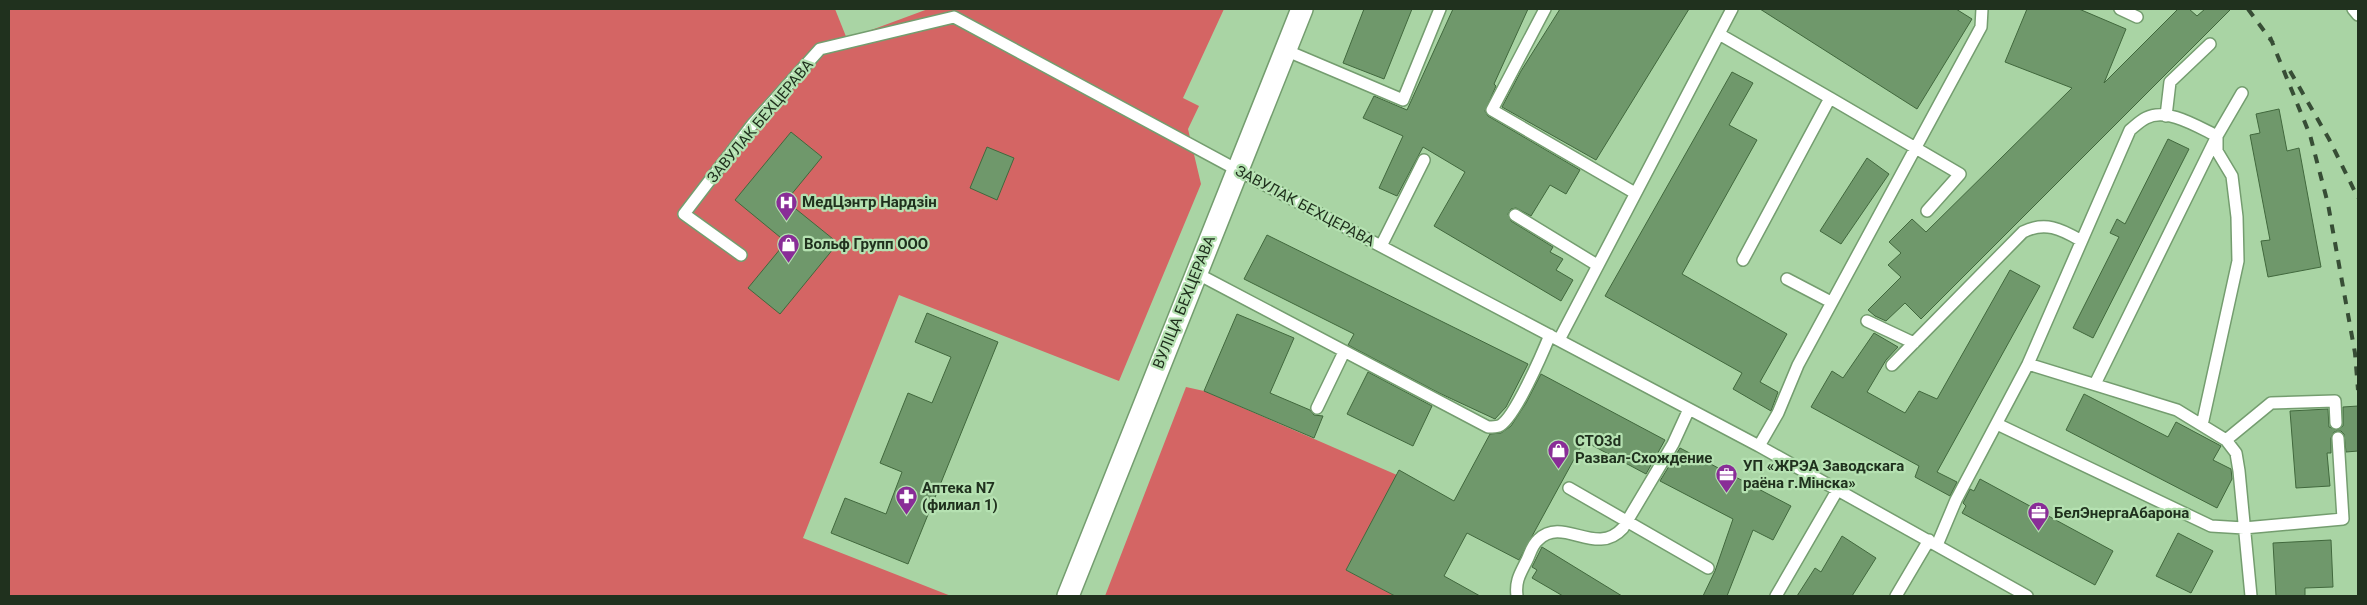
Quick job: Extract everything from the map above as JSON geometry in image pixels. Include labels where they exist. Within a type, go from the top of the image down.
[{"type":"street","name":"ВУЛІЦА БЕХЦЕРАВА","points":[[1068,596],[1236,170],[1302,9]]},
{"type":"lane","points":[[1286,50],[1403,100],[1440,9]]},
{"type":"lane","points":[[1545,9],[1492,110],[1635,193]]},
{"type":"lane","points":[[1196,274],[1488,427],[1500,426],[1509,417],[1597,265],[1732,9]]},
{"type":"lane","points":[[1759,446],[1778,413],[1798,364],[1981,27],[1982,9]]},
{"type":"lane","points":[[2120,9],[2137,17]]},
{"type":"lane","points":[[2353,9],[2358,15]]},
{"type":"lane","name":"ЗАВУЛАК БЕХЦЕРАВА","points":[[741,255],[684,214],[752,125],[820,49],[954,17],[1236,170],[1759,446],[2027,596]]},
{"type":"lane","points":[[1719,34],[1960,174],[1927,211]]},
{"type":"lane","points":[[2166,116],[2170,82],[2210,44]]},
{"type":"lane","points":[[2095,384],[2217,136],[2242,93]]},
{"type":"lane","points":[[1743,260],[1830,98]]},
{"type":"lane","points":[[1896,596],[1933,542],[2028,364],[2080,240],[2130,130],[2148,117],[2166,116],[2186,121],[2217,136]]},
{"type":"lane","points":[[2202,425],[2238,261],[2237,217],[2232,176],[2218,151],[2217,136]]},
{"type":"lane","points":[[1381,246],[1424,160]]},
{"type":"lane","points":[[1515,215],[1597,265]]},
{"type":"lane","points":[[1892,365],[2023,232],[2034,226],[2047,226],[2065,231],[2080,240]]},
{"type":"lane","points":[[1787,279],[1831,302]]},
{"type":"lane","points":[[1867,321],[1914,343]]},
{"type":"lane","points":[[1318,408],[1344,352]]},
{"type":"lane","points":[[2028,364],[2177,410],[2226,440],[2236,453],[2251,596]]},
{"type":"lane","points":[[2226,440],[2271,403],[2335,401],[2336,423]]},
{"type":"lane","points":[[1517,596],[1516,583],[1536,542],[1543,535],[1556,531],[1604,540],[1614,537],[1626,522],[1673,444],[1689,409]]},
{"type":"lane","points":[[1996,424],[2210,526],[2244,528],[2343,519],[2338,438]]},
{"type":"lane","points":[[1569,488],[1708,568]]},
{"type":"lane","points":[[1776,596],[1838,490]]},
{"type":"shaded area","points":[[9,9],[835,9],[847,39],[928,9],[1224,9],[1183,98],[1199,106],[1188,129],[1201,184],[1119,381],[899,295],[803,538],[951,596],[9,596]]},
{"type":"shaded area","points":[[1186,387],[1204,391],[1397,475],[1346,570],[1395,596],[1105,596]]},
{"type":"building","points":[[1364,9],[1412,9],[1384,79],[1343,63]]},
{"type":"building","points":[[1453,9],[1528,9],[1494,84],[1496,86],[1485,111],[1488,116],[1580,170],[1566,194],[1550,185],[1531,216],[1516,208],[1511,209],[1508,214],[1511,221],[1553,247],[1550,252],[1563,259],[1556,270],[1573,280],[1561,301],[1434,226],[1465,172],[1423,147],[1397,196],[1379,188],[1403,136],[1363,118],[1374,96],[1407,110]]},
{"type":"building","points":[[1560,9],[1689,9],[1596,160],[1502,107],[1521,71]]},
{"type":"building","points":[[1760,9],[1956,9],[1972,19],[1917,109]]},
{"type":"building","points":[[2027,9],[2079,9],[2126,29],[2104,83],[2178,9],[2189,9],[2197,16],[2205,9],[2231,9],[1921,319],[1905,303],[1886,321],[1875,316],[1868,310],[1901,277],[1888,265],[1901,253],[1889,242],[1912,219],[1926,232],[2072,88],[2005,62]]},
{"type":"building","points":[[1732,72],[1753,83],[1729,125],[1757,140],[1682,274],[1787,334],[1760,382],[1778,392],[1771,411],[1733,389],[1742,373],[1605,296]]},
{"type":"building","points":[[2279,109],[2287,151],[2299,148],[2321,267],[2268,277],[2261,241],[2270,240],[2250,135],[2260,133],[2256,114]]},
{"type":"building","name":"МедЦэнтр Нардзін","points":[[791,132],[822,157],[786,201],[838,243],[780,314],[748,288],[786,242],[735,200]]},
{"type":"building","points":[[2168,139],[2189,149],[2093,338],[2073,328],[2119,237],[2110,233],[2117,219],[2125,224]]},
{"type":"building","points":[[987,147],[1014,158],[997,200],[970,188]]},
{"type":"building","points":[[1867,158],[1889,174],[1841,244],[1820,231]]},
{"type":"building","points":[[1267,235],[1528,364],[1506,407],[1495,419],[1439,393],[1348,345],[1354,334],[1244,279]]},
{"type":"building","points":[[2010,270],[2040,286],[1937,472],[1957,482],[1950,496],[1915,477],[1919,466],[1811,407],[1832,371],[1843,378],[1874,333],[1898,347],[1886,360],[1867,392],[1905,413],[1919,391],[1937,399]]},
{"type":"building","points":[[927,313],[998,342],[908,564],[831,533],[845,498],[886,514],[902,472],[880,463],[908,393],[932,403],[951,357],[915,342]]},
{"type":"building","points":[[1237,314],[1294,338],[1270,393],[1310,410],[1314,415],[1323,416],[1314,438],[1204,391]]},
{"type":"building","points":[[1368,372],[1432,406],[1413,446],[1347,414]]},
{"type":"building","points":[[1541,374],[1665,440],[1646,474],[1584,441],[1519,560],[1467,533],[1444,576],[1480,596],[1395,596],[1346,570],[1399,470],[1454,501],[1490,434],[1501,433],[1511,426]]},
{"type":"building","points":[[2084,394],[2168,437],[2176,422],[2221,446],[2213,460],[2231,469],[2232,479],[2217,508],[2066,430]]},
{"type":"building","points":[[2358,406],[2358,451],[2346,452],[2344,434],[2341,431],[2334,432],[2331,438],[2331,453],[2327,453],[2330,486],[2296,488],[2290,411],[2328,409],[2329,427],[2337,430],[2343,426],[2343,407]]},
{"type":"building","name":"УП «ЖРЭА Заводскага раёна г.Мінска»","points":[[1680,448],[1791,506],[1773,540],[1753,530],[1727,596],[1703,596],[1715,571],[1733,519],[1660,481]]},
{"type":"building","name":"БелЭнергаАбарона","points":[[1980,479],[2113,551],[2095,585],[1962,513],[1966,506],[1963,503],[1970,489],[1974,491]]},
{"type":"building","points":[[2178,533],[2213,551],[2191,593],[2156,576]]},
{"type":"building","points":[[1842,536],[1876,558],[1852,596],[1797,596],[1815,568],[1821,572]]},
{"type":"building","points":[[2331,540],[2333,587],[2305,588],[2305,596],[2276,596],[2273,543]]},
{"type":"building","points":[[1542,547],[1622,596],[1563,596],[1532,578],[1537,570],[1532,567]]},
{"type":"railway","points":[[2248,9],[2273,43]]},
{"type":"railway","points":[[2270,37],[2310,135],[2328,204],[2355,353],[2358,390]]},
{"type":"railway","points":[[2290,71],[2329,139],[2358,198]]},
{"type":"place","name":"МедЦэнтр Нардзін","points":[[786,221]]},
{"type":"place","name":"Вольф Групп ООО","points":[[788,263]]},
{"type":"place","name":"СТО3d Развал-Схождение","points":[[1559,469]]},
{"type":"place","name":"УП «ЖРЭА Заводскага раёна г.Мінска»","points":[[1727,494]]},
{"type":"place","name":"Аптека N7 (филиал 1)","points":[[906,516]]},
{"type":"place","name":"БелЭнергаАбарона","points":[[2038,532]]}]
